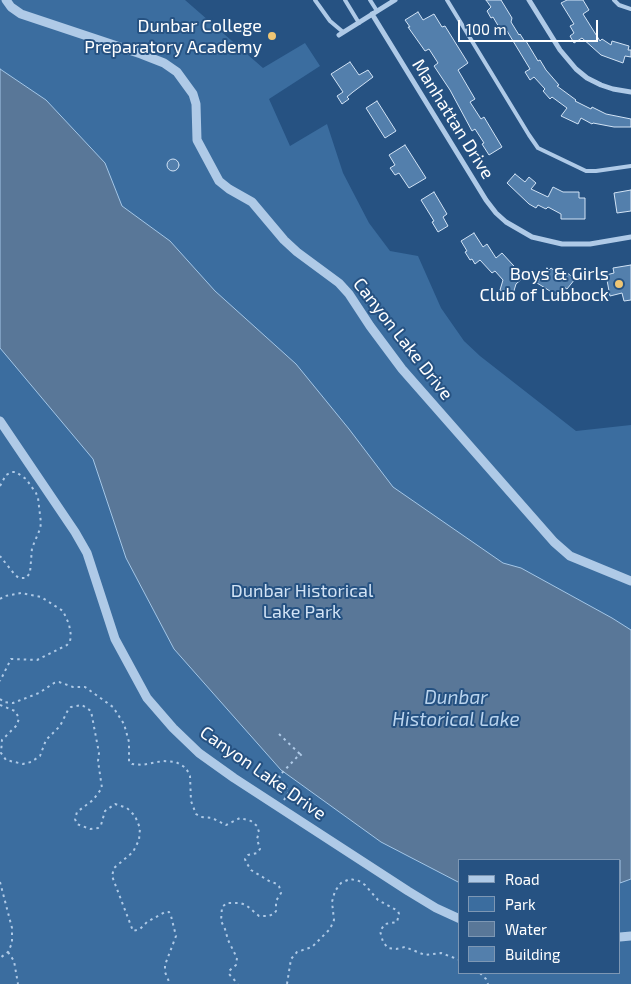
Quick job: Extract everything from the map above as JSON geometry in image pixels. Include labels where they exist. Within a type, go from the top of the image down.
[{"type":"street","name":"Canyon Lake Drive","points":[[6,0],[11,7],[21,14],[141,54],[164,63],[176,72],[193,94],[196,104],[197,140],[218,181],[228,189],[252,202],[284,240],[350,294],[370,326],[402,368],[554,542],[570,556],[631,581]]},
{"type":"street","points":[[341,33],[395,0]]},
{"type":"street","points":[[529,0],[560,50],[576,69],[587,78],[601,85],[613,90],[631,92]]},
{"type":"street","name":"Manhattan Drive","points":[[374,13],[486,200],[496,213],[532,237],[562,244],[590,244],[631,237]]},
{"type":"street","name":"Canyon Lake Drive","points":[[0,421],[75,532],[87,553],[115,639],[147,698],[173,728],[199,753],[415,895],[436,908],[458,918]]},
{"type":"lane","points":[[315,0],[341,33]]},
{"type":"lane","points":[[345,0],[359,22]]},
{"type":"lane","points":[[370,0],[374,13]]},
{"type":"lane","points":[[447,0],[528,135],[538,148],[586,171],[631,166]]},
{"type":"lane","points":[[614,0],[620,5],[631,9]]},
{"type":"path","points":[[0,486],[6,475],[12,472],[16,472],[26,479],[36,492],[41,523],[32,548],[30,573],[26,578],[19,578],[15,575],[0,556]]},
{"type":"path","points":[[0,600],[5,596],[21,593],[41,597],[63,611],[69,624],[71,636],[67,645],[37,660],[11,659],[0,681]]},
{"type":"path","points":[[0,699],[4,702],[14,703],[39,693],[54,683],[60,682],[73,687],[85,688],[113,707],[124,724],[129,742],[129,762],[142,765],[176,762],[189,771],[191,801],[196,814],[201,817],[214,819],[226,825],[244,818],[257,826],[259,832],[257,840],[260,849],[257,853],[248,855],[245,859],[246,862],[251,870],[268,881],[277,884],[281,892],[276,901],[276,911],[268,916],[256,914],[246,905],[240,903],[227,903],[222,907],[221,921],[237,958],[236,965],[229,971],[229,974],[238,984]]},
{"type":"path","points":[[0,705],[15,711],[19,718],[18,725],[2,740],[1,754],[6,760],[23,764],[31,762],[40,756],[46,740],[60,726],[68,710],[82,705],[91,711],[95,727],[102,784],[96,796],[87,806],[77,812],[75,819],[77,824],[82,826],[90,829],[98,828],[101,825],[105,811],[115,804],[126,808],[135,816],[140,828],[139,840],[133,852],[114,868],[112,876],[119,890],[131,930],[140,929],[147,922],[165,912],[168,912],[171,916],[176,936],[165,965],[165,972],[170,984]]},
{"type":"path","points":[[279,734],[303,757]]},
{"type":"path","points":[[279,806],[289,792],[279,776],[300,754]]},
{"type":"path","points":[[287,984],[292,959],[297,952],[312,947],[330,929],[334,920],[332,902],[336,891],[342,883],[350,879],[359,881],[378,900],[398,911],[399,919],[397,922],[385,924],[380,931],[383,942],[388,948],[405,947],[425,955],[441,953],[458,959]]},
{"type":"path","points":[[0,882],[12,928],[12,944],[8,952],[0,958]]},
{"type":"path","points":[[8,952],[14,961],[18,984]]},
{"type":"green space","name":"Dunbar Historical Lake Park","points":[[0,0],[185,0],[263,68],[305,43],[320,66],[269,99],[290,146],[327,124],[343,173],[369,223],[390,251],[418,256],[441,308],[464,341],[480,356],[576,431],[631,425],[631,984],[0,984]]},
{"type":"water","name":"Dunbar Historical Lake","points":[[0,69],[46,100],[105,163],[122,206],[170,241],[215,291],[296,364],[393,487],[503,563],[521,568],[631,630],[631,879],[621,883],[621,859],[458,859],[458,882],[381,842],[281,770],[174,649],[126,558],[93,459],[0,348]]},
{"type":"building","points":[[486,0],[501,0],[512,18],[511,22],[519,35],[526,41],[538,61],[540,60],[559,85],[557,86],[575,101],[591,109],[592,107],[606,114],[631,119],[631,127],[592,124],[581,118],[578,124],[561,116],[567,108],[552,97],[550,99],[543,91],[545,89],[534,77],[530,80],[525,72],[530,69],[507,31],[503,34],[493,17],[491,18],[487,11],[491,7]]},
{"type":"building","points":[[567,0],[583,0],[589,10],[583,14],[600,41],[602,39],[611,45],[612,41],[629,46],[628,50],[631,50],[631,57],[625,56],[623,63],[601,55],[582,38],[574,43],[570,36],[574,33],[570,26],[574,24],[561,3]]},
{"type":"building","points":[[418,12],[423,20],[434,14],[442,27],[445,26],[468,63],[458,70],[475,99],[470,102],[481,119],[484,117],[502,147],[489,155],[482,144],[484,143],[475,129],[472,131],[450,90],[434,66],[438,63],[429,49],[425,51],[408,27],[410,27],[405,20]]},
{"type":"building","points":[[350,62],[359,75],[368,70],[373,77],[347,97],[349,99],[342,104],[337,96],[343,92],[331,74]]},
{"type":"building","points":[[377,101],[396,131],[385,138],[366,108]]},
{"type":"building","points":[[405,145],[426,178],[409,188],[399,173],[395,175],[390,168],[395,165],[389,155]]},
{"type":"building","points":[[173,159],[179,165],[173,171],[167,165]]},
{"type":"building","points":[[515,174],[525,182],[529,177],[536,183],[531,189],[548,197],[553,187],[563,192],[579,192],[579,198],[585,198],[585,219],[561,219],[561,214],[548,207],[546,209],[538,205],[536,208],[529,204],[507,183]]},
{"type":"building","points":[[631,190],[631,211],[617,213],[614,193]]},
{"type":"building","points":[[434,192],[447,214],[443,217],[448,226],[438,232],[432,222],[434,221],[421,200]]},
{"type":"building","points":[[474,233],[483,247],[487,244],[496,258],[502,253],[524,277],[516,284],[513,294],[500,290],[503,280],[495,271],[492,273],[480,260],[475,264],[472,259],[470,260],[461,241]]},
{"type":"building","name":"Boys & Girls Club of Lubbock","points":[[631,265],[631,300],[624,301],[622,293],[610,296],[606,275],[614,273],[613,268]]},
{"type":"building","points":[[547,268],[549,270],[551,268],[563,277],[566,272],[575,279],[567,289],[564,287],[558,296],[537,283]]},
{"type":"place","name":"Dunbar College Preparatory Academy","points":[[272,36]]},
{"type":"place","name":"Boys & Girls Club of Lubbock","points":[[619,284]]}]
